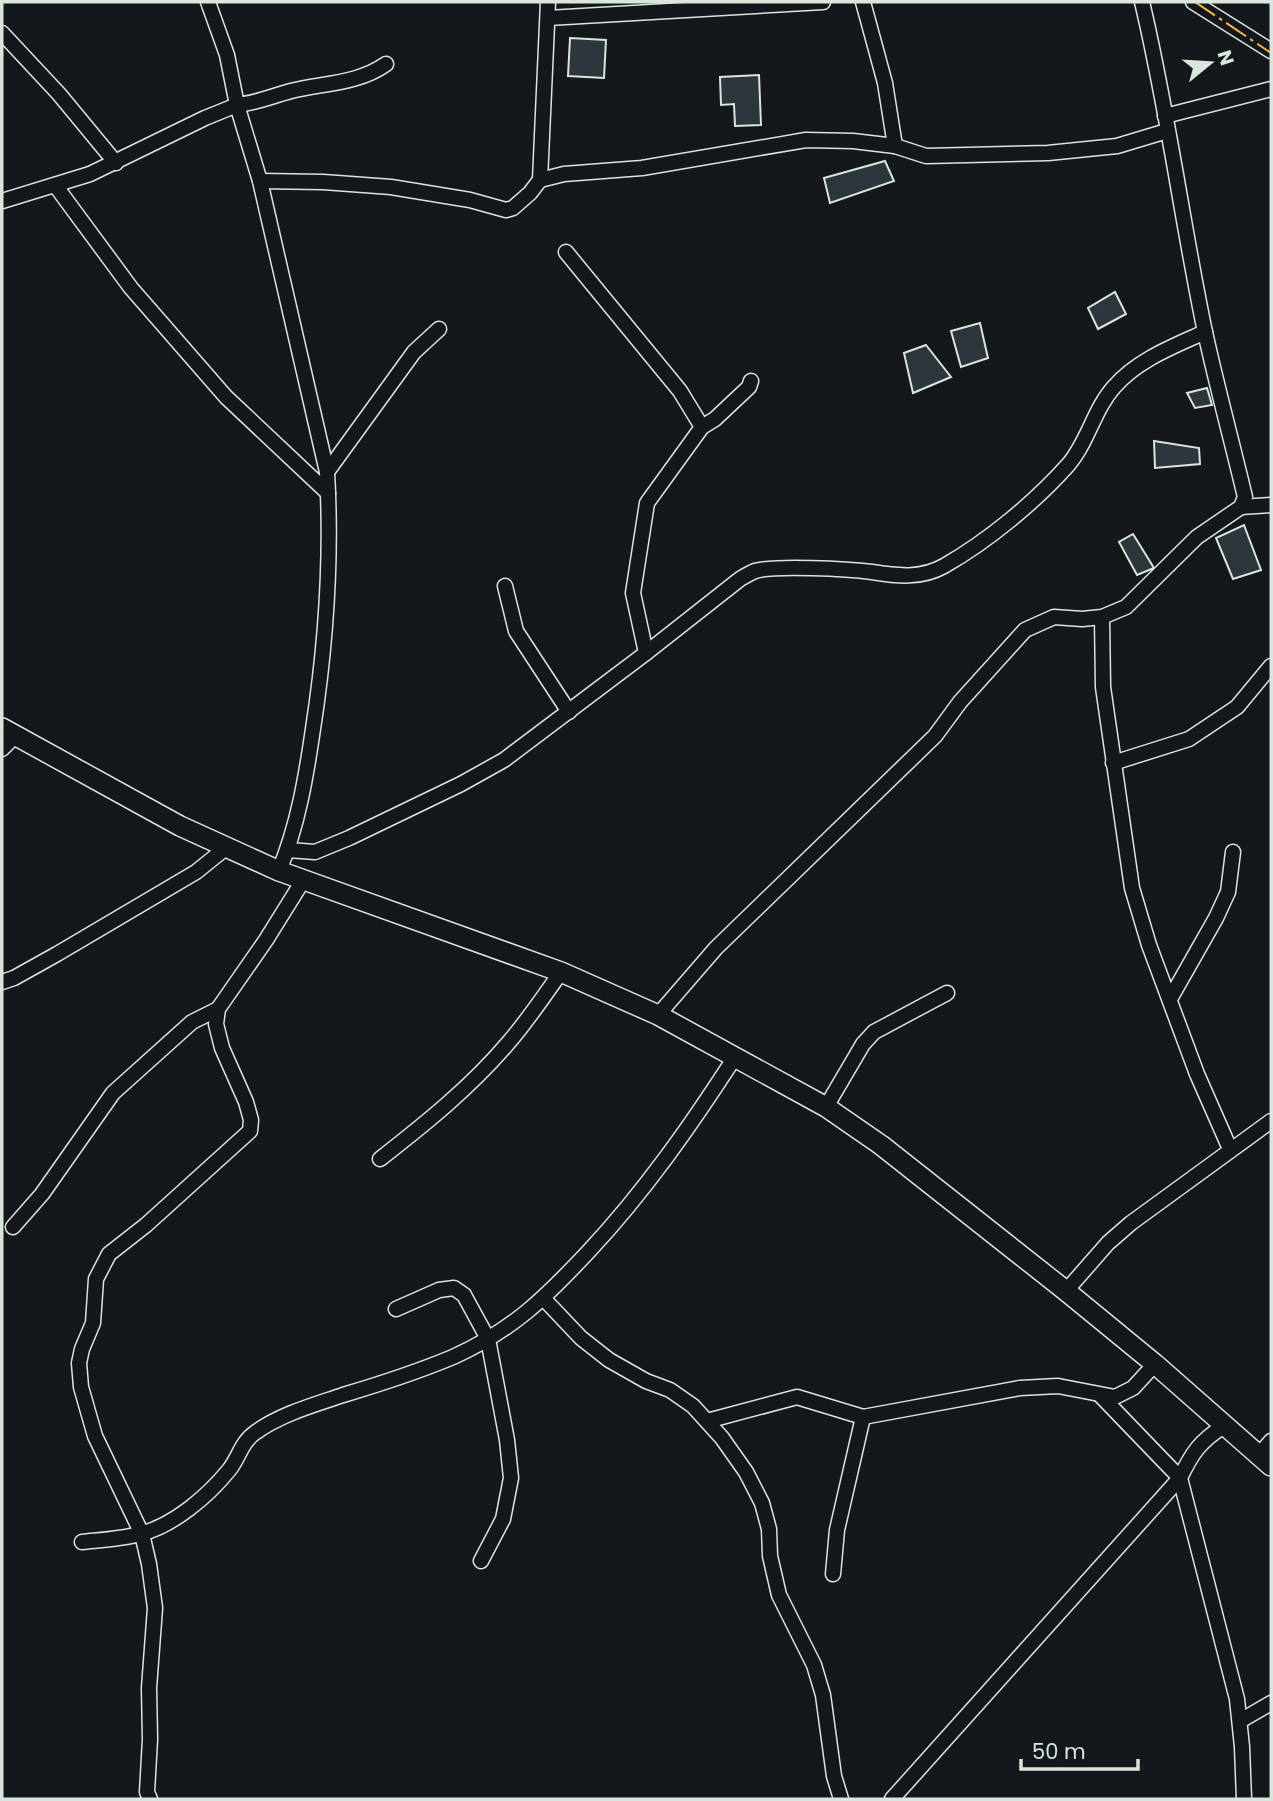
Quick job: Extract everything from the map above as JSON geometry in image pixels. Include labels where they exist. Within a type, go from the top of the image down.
[{"type":"main road","points":[[6,738],[180,826],[279,870],[561,972],[658,1015],[826,1107],[881,1145],[1066,1291],[1155,1363],[1224,1426],[1267,1454]]},
{"type":"street","points":[[208,2],[227,55],[237,105],[260,181],[327,472],[328,600],[325,628],[304,788],[288,850],[279,870]]},
{"type":"street","points":[[540,180],[548,2]]},
{"type":"street","points":[[548,18],[823,2]]},
{"type":"street","points":[[863,2],[885,83],[895,146]]},
{"type":"street","points":[[1142,2],[1158,68],[1167,131],[1205,332],[1245,497],[1241,507]]},
{"type":"street","points":[[1193,2],[1271,51]]},
{"type":"street","points":[[2,33],[59,94],[116,163]]},
{"type":"street","points":[[2,201],[90,174],[237,105],[252,104],[288,92],[348,81],[373,73],[386,64]]},
{"type":"street","points":[[1165,116],[1271,89]]},
{"type":"street","points":[[260,181],[323,181],[391,187],[470,200],[506,210],[522,201],[540,180],[564,174],[642,168],[806,140],[853,141],[895,146],[926,156],[1048,153],[1117,146],[1167,131]]},
{"type":"street","points":[[55,185],[131,288],[226,397],[328,493]]},
{"type":"street","points":[[566,252],[680,391],[702,427]]},
{"type":"street","points":[[327,472],[414,352],[439,329]]},
{"type":"street","points":[[288,850],[315,852],[349,838],[461,784],[503,760],[740,579],[755,571],[776,568],[845,570],[912,576],[929,573],[944,566],[993,535],[1069,463],[1113,387],[1147,361],[1205,332]]},
{"type":"street","points":[[646,653],[633,593],[647,503],[702,427],[716,419],[749,387],[751,381]]},
{"type":"street","points":[[658,1015],[716,947],[823,847],[935,736],[960,702],[1025,630],[1054,617],[1102,617],[1126,607],[1197,537],[1241,507],[1271,505]]},
{"type":"street","points":[[505,586],[516,631],[569,712]]},
{"type":"street","points":[[1102,617],[1103,687],[1132,888],[1149,945],[1197,1074],[1230,1149]]},
{"type":"street","points":[[1113,763],[1189,739],[1237,707],[1271,666]]},
{"type":"street","points":[[2,982],[15,978],[195,872],[227,847]]},
{"type":"street","points":[[1170,999],[1228,892],[1233,852]]},
{"type":"street","points":[[150,1799],[147,1792],[149,1688],[155,1608],[149,1564],[142,1534],[95,1436],[80,1387],[79,1363],[93,1323],[96,1279],[102,1263],[250,1131],[251,1120],[246,1102],[222,1048],[216,1024],[218,1009],[304,880]]},
{"type":"street","points":[[380,1159],[428,1122],[477,1077],[510,1042],[561,972]]},
{"type":"street","points":[[826,1107],[863,1044],[874,1032],[947,993]]},
{"type":"street","points":[[13,1227],[42,1194],[113,1093],[192,1022],[218,1009]]},
{"type":"street","points":[[82,1542],[142,1534],[170,1521],[208,1492],[230,1469],[240,1448],[254,1433],[314,1405],[397,1378],[453,1356],[502,1332],[544,1299],[607,1231],[690,1127],[735,1057]]},
{"type":"street","points":[[1066,1291],[1108,1243],[1131,1223],[1271,1121]]},
{"type":"street","points":[[396,1310],[439,1290],[454,1288],[464,1295],[488,1339],[507,1440],[511,1478],[503,1519],[481,1562]]},
{"type":"street","points":[[544,1299],[581,1338],[609,1360],[646,1381],[670,1390],[692,1406],[722,1438],[746,1472],[762,1503],[769,1530],[769,1556],[779,1595],[814,1665],[823,1695],[834,1776],[841,1799]]},
{"type":"street","points":[[707,1421],[797,1396],[863,1417],[1020,1388],[1058,1386],[1115,1397],[1133,1388],[1155,1363]]},
{"type":"street","points":[[1100,1395],[1180,1478],[1237,1699],[1244,1799]]},
{"type":"street","points":[[833,1574],[837,1530],[863,1417]]},
{"type":"street","points":[[892,1799],[1180,1478],[1193,1452],[1207,1436],[1224,1426]]},
{"type":"street","points":[[1240,1721],[1271,1703]]},
{"type":"building","points":[[570,38],[606,40],[604,78],[568,76]]},
{"type":"building","points":[[759,75],[761,125],[735,126],[734,104],[721,105],[720,77]]},
{"type":"building","points":[[885,161],[894,181],[830,203],[824,178]]},
{"type":"building","points":[[1115,292],[1126,314],[1098,329],[1088,308]]},
{"type":"building","points":[[980,323],[988,358],[961,367],[951,331]]},
{"type":"building","points":[[926,345],[951,377],[913,393],[904,353]]},
{"type":"building","points":[[1207,388],[1212,405],[1195,408],[1187,393]]},
{"type":"building","points":[[1154,441],[1199,448],[1200,464],[1155,468]]},
{"type":"building","points":[[1244,525],[1261,570],[1233,579],[1216,538]]},
{"type":"building","points":[[1133,534],[1154,568],[1137,575],[1119,542]]},
{"type":"power","points":[[1195,2],[1271,53]]}]
